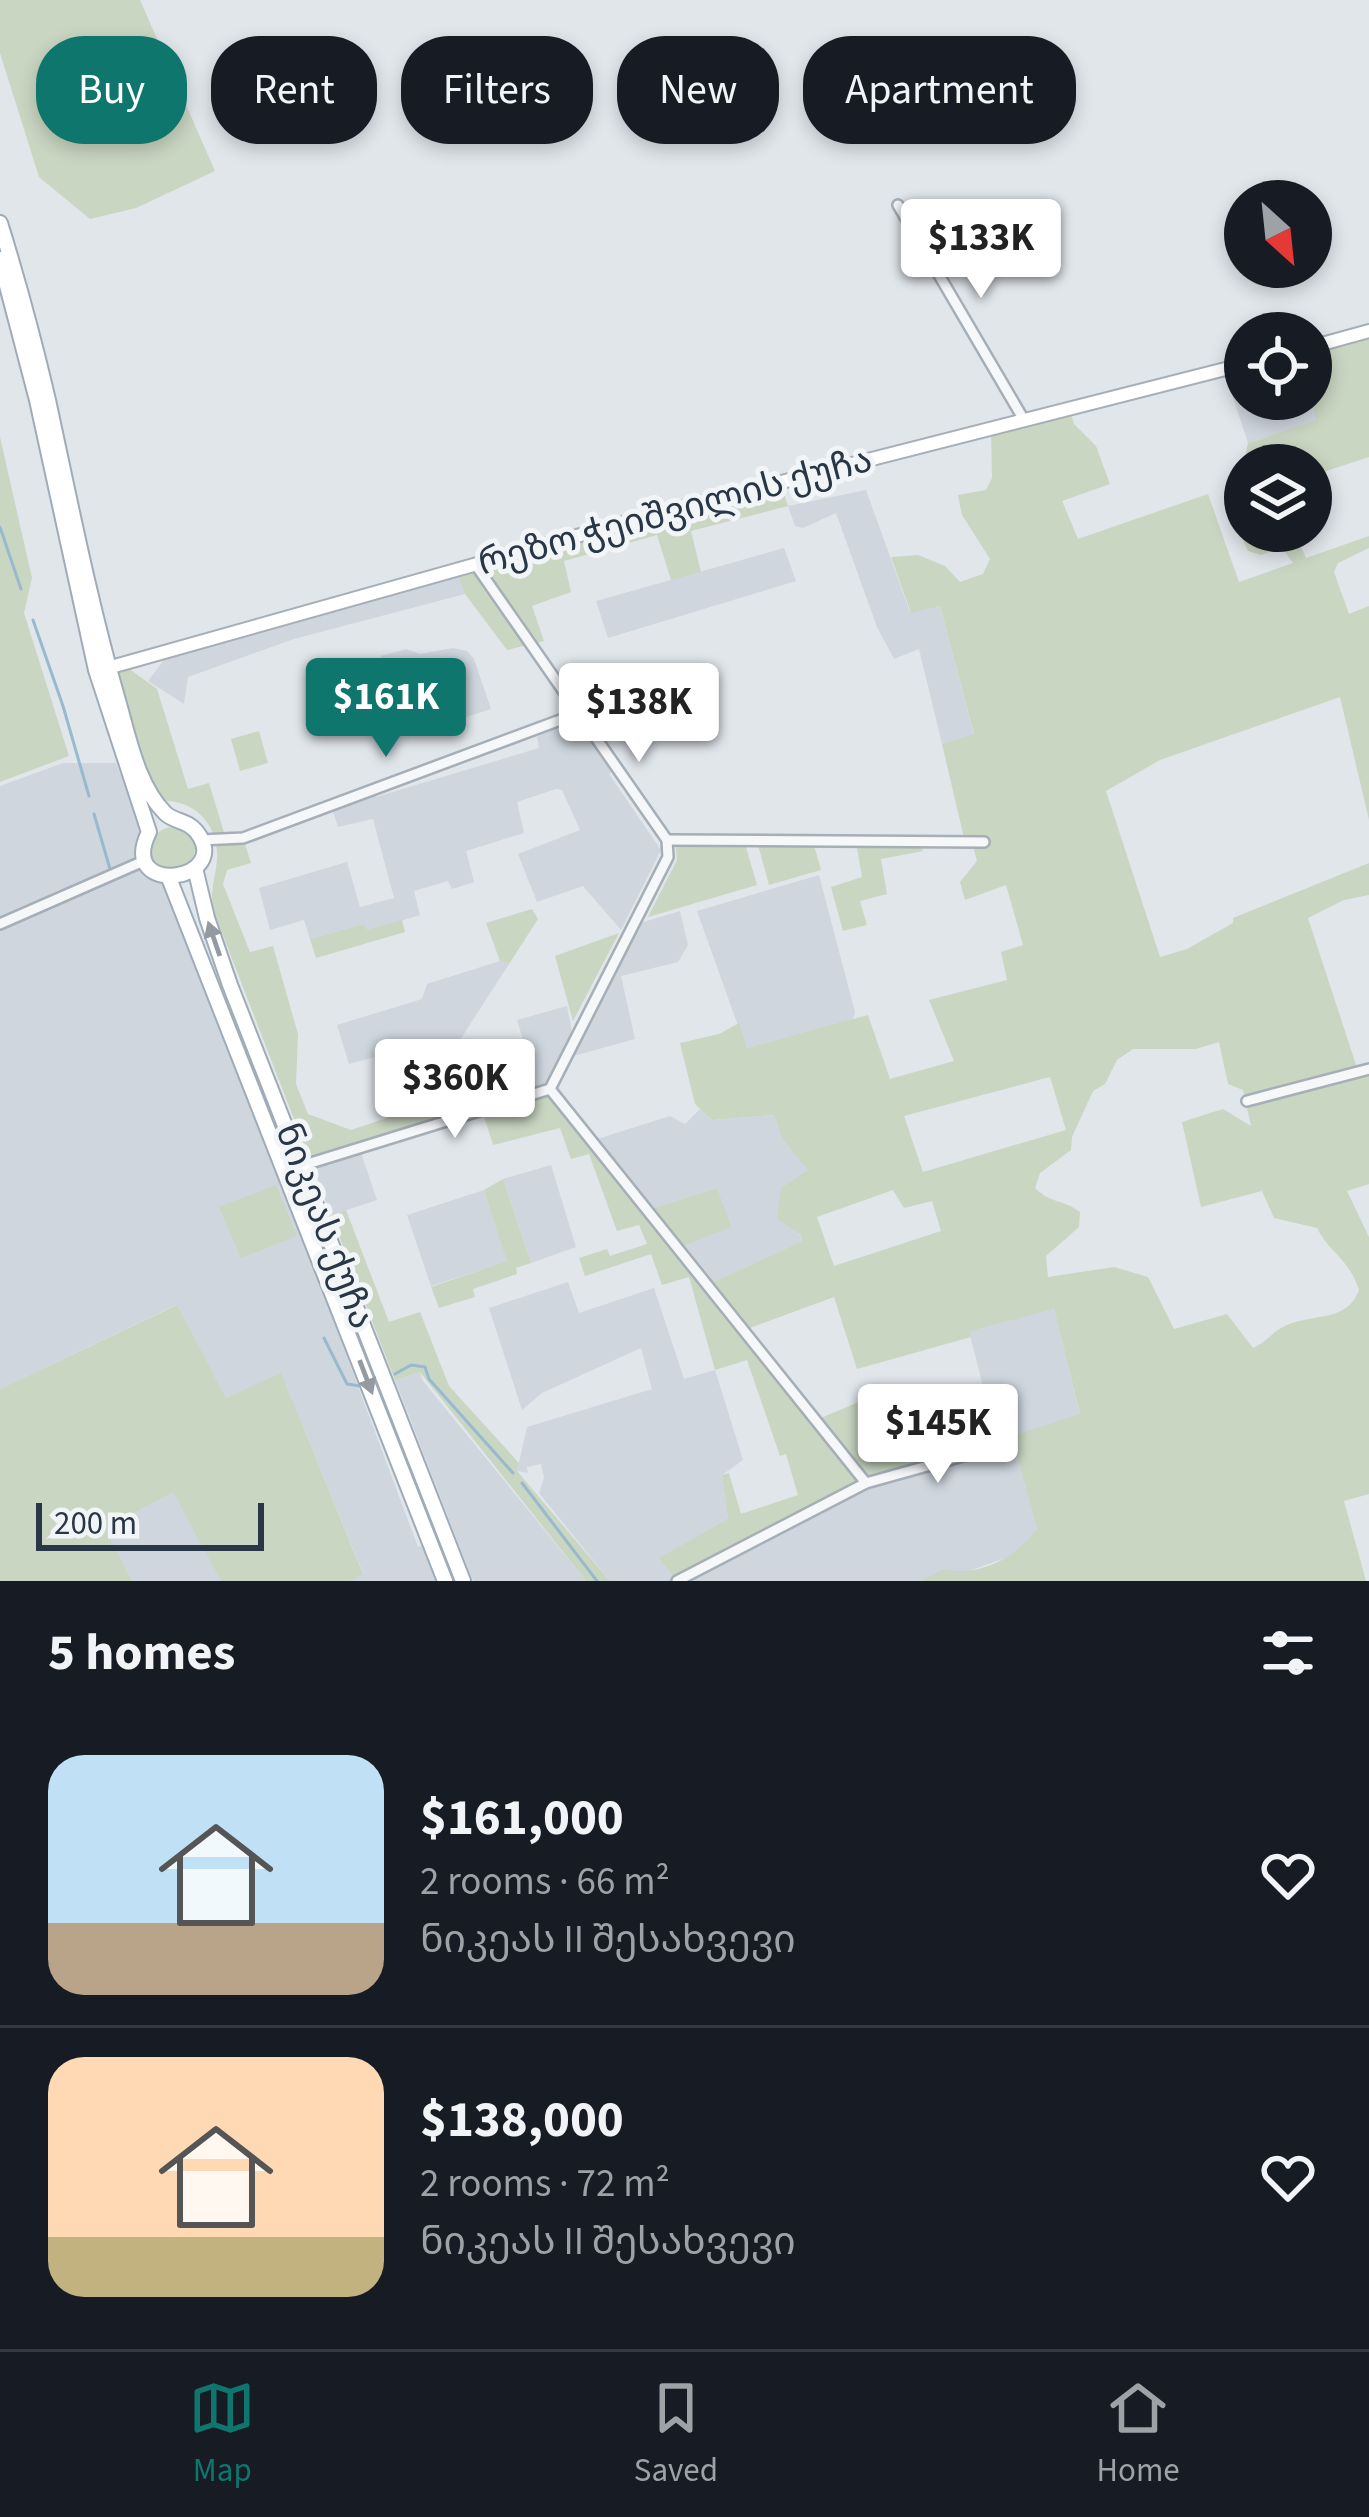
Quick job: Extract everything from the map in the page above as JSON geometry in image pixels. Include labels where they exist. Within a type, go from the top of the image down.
[{"type":"main road","points":[[0,223],[47,396],[102,669],[146,786],[172,820],[190,825],[201,840]]},
{"type":"main road","points":[[0,259],[102,669],[149,832],[146,860],[159,875],[169,878],[195,868]]},
{"type":"main road","points":[[1332,341],[1369,331]]},
{"type":"main road","name":"რეზო ჭეიშვილის ქუჩა","points":[[102,669],[758,486],[1224,369]]},
{"type":"main road","points":[[149,832],[172,820]]},
{"type":"main road","name":"ნიკეას ქუჩა","points":[[201,840],[201,858],[195,868],[218,951],[463,1581]]},
{"type":"main road","name":"ნიკეას ქუჩა","points":[[169,878],[442,1574]]},
{"type":"main road","points":[[442,1574],[455,1561]]},
{"type":"street","points":[[898,205],[1024,420]]},
{"type":"street","points":[[301,1166],[550,1089],[668,857],[668,840],[475,564]]},
{"type":"street","points":[[201,840],[243,838],[579,713]]},
{"type":"street","points":[[668,840],[984,842]]},
{"type":"street","points":[[0,924],[146,860]]},
{"type":"street","points":[[1247,1101],[1369,1069]]},
{"type":"street","points":[[550,1089],[866,1483]]},
{"type":"street","points":[[677,1581],[866,1483],[999,1446]]},
{"type":"shaded area","points":[[1240,420],[1317,420],[1248,443]]},
{"type":"shaded area","points":[[866,490],[910,612],[940,606],[974,735],[942,744],[919,649],[894,659],[877,627],[836,513],[803,528],[795,526],[788,506]]},
{"type":"shaded area","points":[[784,548],[796,581],[608,638],[596,601]]},
{"type":"shaded area","points":[[456,570],[465,594],[294,639],[188,677],[184,704],[148,681],[167,656]]},
{"type":"shaded area","points":[[453,648],[467,651],[474,659],[491,709],[406,736],[381,656],[406,649],[420,654]]},
{"type":"shaded area","points":[[579,713],[616,770],[609,774],[661,850],[621,930],[583,886],[537,902],[518,854],[580,830],[562,790],[556,789],[517,802],[524,833],[466,851],[474,882],[452,889],[448,881],[414,891],[420,915],[367,931],[364,924],[310,939],[304,920],[270,930],[259,888],[347,862],[360,907],[394,898],[373,819],[338,827],[331,805],[374,788],[376,797],[539,748],[537,737]]},
{"type":"shaded area","points":[[63,763],[116,763],[251,1100],[418,1547],[423,1545],[436,1581],[351,1581],[363,1573],[281,1374],[226,1398],[176,1305],[0,1389],[0,786]]},
{"type":"shaded area","points":[[819,875],[855,1012],[852,1022],[746,1048],[697,911]]},
{"type":"shaded area","points":[[680,911],[688,945],[678,962],[621,976],[635,1039],[566,1058],[550,1089],[539,1092],[517,1020],[567,1006],[573,1038],[633,925]]},
{"type":"shaded area","points":[[500,961],[509,964],[449,1057],[442,1060],[434,1041],[349,1064],[337,1025],[422,999],[427,984]]},
{"type":"shaded area","points":[[700,1109],[712,1120],[774,1115],[782,1138],[809,1170],[782,1188],[802,1241],[707,1285],[677,1248],[717,1188],[647,1210],[591,1141],[670,1116],[685,1124]]},
{"type":"shaded area","points":[[359,1147],[377,1200],[331,1215],[311,1163]]},
{"type":"shaded area","points":[[551,1165],[576,1247],[531,1263],[503,1179]]},
{"type":"shaded area","points":[[484,1190],[508,1261],[431,1286],[407,1215]]},
{"type":"shaded area","points":[[568,1282],[579,1313],[654,1288],[684,1379],[715,1370],[743,1460],[722,1475],[728,1519],[998,1446],[969,1331],[1054,1309],[1080,1415],[1034,1534],[1014,1555],[960,1574],[943,1570],[921,1581],[610,1581],[539,1493],[544,1477],[541,1464],[527,1467],[528,1473],[517,1471],[527,1427],[652,1389],[641,1348],[542,1393],[522,1410],[489,1308]]},
{"type":"shaded area","points":[[420,1372],[586,1581],[473,1581],[395,1380]]},
{"type":"shaded area","points":[[174,1491],[221,1581],[132,1581],[104,1528]]},
{"type":"green space","points":[[0,0],[140,0],[156,36],[36,36],[36,144],[187,144],[187,107],[215,171],[136,208],[90,219],[39,177],[0,53]]},
{"type":"green space","points":[[1369,331],[1369,457],[1332,469],[1332,444],[1248,444],[1316,420],[1332,420],[1332,341]]},
{"type":"green space","points":[[1069,408],[1074,424],[1096,446],[1110,484],[1062,501],[1078,539],[1208,494],[1224,552],[1228,552],[1239,582],[1293,563],[1285,552],[1303,552],[1306,558],[1369,536],[1369,548],[1338,563],[1334,572],[1349,614],[1369,606],[1369,820],[1340,697],[1160,760],[1106,791],[1160,957],[1187,949],[1233,923],[1233,918],[1369,863],[1369,895],[1344,900],[1308,918],[1358,1071],[1369,1069],[1369,1184],[1347,1191],[1369,1237],[1369,1494],[1344,1501],[1366,1581],[921,1581],[943,1569],[970,1570],[996,1563],[1020,1548],[1037,1528],[1012,1436],[1080,1414],[1054,1309],[857,1369],[834,1297],[744,1330],[816,1420],[887,1390],[917,1419],[928,1465],[866,1483],[677,1581],[659,1558],[728,1519],[722,1475],[729,1473],[741,1514],[798,1495],[747,1360],[715,1370],[689,1277],[662,1285],[651,1254],[585,1276],[579,1258],[607,1249],[610,1256],[647,1244],[639,1225],[617,1231],[589,1154],[571,1159],[560,1128],[493,1145],[482,1110],[498,1104],[491,1075],[531,1064],[539,1092],[550,1089],[647,1210],[717,1188],[731,1227],[678,1248],[707,1285],[802,1241],[800,1234],[777,1219],[781,1188],[808,1170],[782,1138],[774,1115],[712,1120],[695,1104],[680,1043],[719,1034],[739,1023],[747,1048],[868,1015],[890,1079],[954,1061],[929,1000],[1007,980],[1001,952],[1023,945],[1006,885],[965,900],[960,882],[977,861],[972,842],[965,842],[942,744],[974,734],[940,606],[911,613],[891,557],[918,555],[945,566],[960,582],[983,574],[990,559],[962,515],[958,495],[986,490],[992,478],[991,429]],"holes":[[[1219,1042],[1228,1084],[1243,1090],[1251,1126],[1223,1109],[1182,1122],[1201,1207],[1262,1191],[1274,1218],[1317,1228],[1350,1270],[1359,1290],[1346,1308],[1285,1326],[1253,1348],[1227,1314],[1174,1329],[1148,1277],[1114,1267],[1048,1277],[1046,1256],[1079,1227],[1080,1212],[1035,1188],[1040,1173],[1071,1150],[1072,1137],[1093,1091],[1105,1084],[1117,1060],[1133,1049],[1196,1049]],[[1050,1077],[1066,1130],[923,1172],[904,1116]],[[893,1190],[904,1208],[932,1201],[941,1231],[834,1266],[817,1217]]]},
{"type":"green space","points":[[0,437],[32,578],[24,613],[69,756],[0,782]]},
{"type":"green space","points":[[780,481],[788,506],[691,531],[701,572],[671,580],[657,535],[564,561],[571,592],[532,606],[544,641],[507,650],[465,594],[456,570]]},
{"type":"green space","points":[[124,665],[157,689],[188,789],[209,783],[226,839],[243,838],[251,863],[227,870],[223,884],[250,952],[273,946],[298,1034],[296,1084],[308,1114],[351,1130],[452,1096],[459,1117],[311,1163],[214,912],[217,852],[211,829],[189,806],[156,802],[108,668]]},
{"type":"green space","points":[[259,731],[268,763],[240,771],[231,739]]},
{"type":"green space","points":[[173,827],[189,833],[195,849],[189,865],[173,871],[157,865],[151,849],[157,833]]},
{"type":"green space","points":[[856,842],[920,842],[923,851],[881,859],[887,894],[860,901],[867,925],[843,931],[831,887],[862,877]]},
{"type":"green space","points":[[758,845],[814,845],[821,870],[769,885]]},
{"type":"green space","points":[[676,846],[746,847],[757,885],[648,917],[677,860]]},
{"type":"green space","points":[[532,909],[538,919],[509,964],[500,961],[486,923]]},
{"type":"green space","points":[[402,920],[405,932],[316,958],[310,939],[364,924],[367,930]]},
{"type":"green space","points":[[619,933],[573,1021],[555,956]]},
{"type":"green space","points":[[503,1179],[531,1263],[516,1268],[517,1274],[473,1289],[475,1297],[439,1308],[431,1287],[507,1261],[484,1190]]},
{"type":"green space","points":[[276,1185],[297,1236],[241,1258],[219,1207]]},
{"type":"green space","points":[[346,1210],[389,1322],[420,1312],[449,1386],[519,1463],[517,1471],[610,1581],[586,1581],[420,1372],[395,1380],[331,1215]]},
{"type":"green space","points":[[177,1305],[226,1398],[281,1373],[363,1574],[351,1581],[221,1581],[173,1492],[105,1528],[132,1581],[0,1581],[0,1389]]},
{"type":"waterway","points":[[0,527],[21,589]]},
{"type":"waterway","points":[[33,620],[89,796]]},
{"type":"waterway","points":[[94,814],[110,869]]},
{"type":"waterway","points":[[324,1338],[347,1384],[360,1386]]},
{"type":"waterway","points":[[395,1374],[411,1365],[425,1367],[429,1379],[513,1473]]},
{"type":"waterway","points":[[522,1483],[597,1581]]}]
